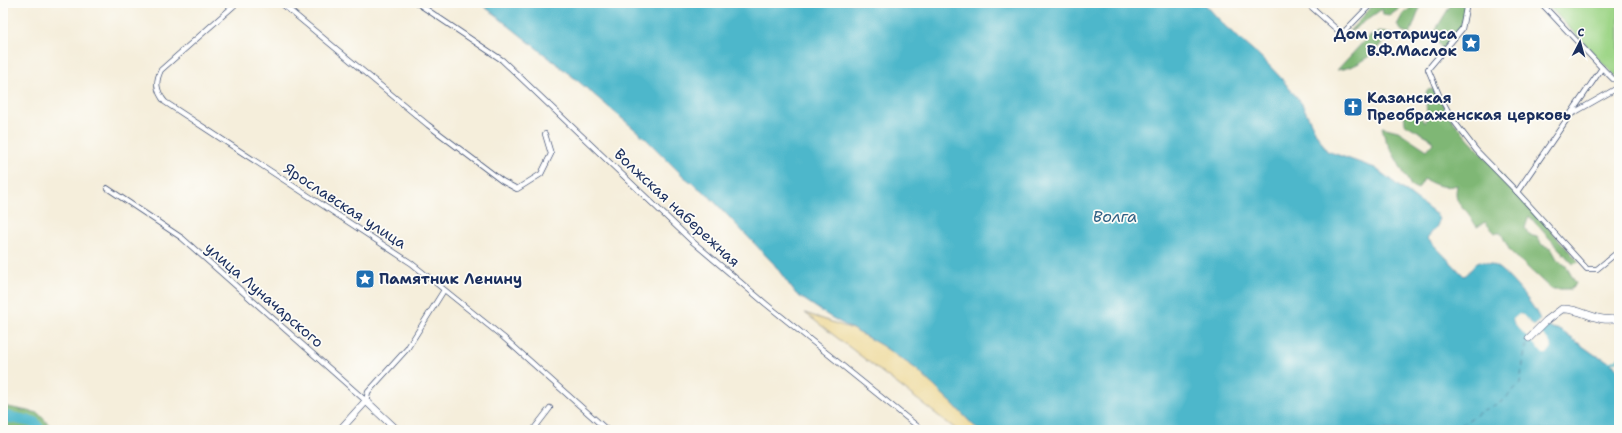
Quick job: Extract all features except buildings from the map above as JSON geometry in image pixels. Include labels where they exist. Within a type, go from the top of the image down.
[{"type":"street","name":"Ярославская улица","points":[[237,3],[161,70],[156,83],[161,98],[164,102],[411,263],[503,337],[607,430]]},
{"type":"street","points":[[281,3],[428,126],[502,181],[517,189],[541,174],[551,154],[545,134]]},
{"type":"street","name":"Волжская набережная","points":[[416,3],[502,60],[693,242],[766,304],[922,430]]},
{"type":"street","points":[[1307,3],[1342,34],[1372,3]]},
{"type":"street","points":[[1467,3],[1462,29],[1428,69],[1439,95],[1453,120],[1476,150],[1517,192],[1587,269],[1597,269],[1619,251]]},
{"type":"street","points":[[1541,3],[1602,68],[1613,78],[1619,81]]},
{"type":"street","points":[[1517,192],[1602,68]]},
{"type":"street","points":[[1569,116],[1619,87]]},
{"type":"street","name":"улица Луначарского","points":[[108,188],[182,238],[397,430]]},
{"type":"street","points":[[340,430],[366,401],[368,392],[407,349],[444,290]]},
{"type":"street","points":[[1529,338],[1546,321],[1562,309],[1573,310],[1603,320],[1619,318]]},
{"type":"street","points":[[533,430],[550,408]]},
{"type":"green space","points":[[1375,3],[1401,3],[1399,9],[1389,16],[1383,15],[1382,9],[1347,34]]},
{"type":"green space","points":[[1414,3],[1431,3],[1421,5],[1410,34],[1402,31],[1397,25],[1403,14],[1413,6]]},
{"type":"green space","points":[[1452,3],[1466,3],[1461,29],[1443,50],[1434,37],[1436,29]]},
{"type":"green space","points":[[1546,3],[1619,3],[1619,77],[1613,74]]},
{"type":"green space","points":[[1379,32],[1391,33],[1367,58],[1354,65],[1337,70],[1367,38]]},
{"type":"green space","points":[[1434,89],[1452,120],[1579,262],[1573,264],[1529,216],[1525,228],[1529,235],[1537,237],[1542,245],[1551,248],[1557,259],[1566,266],[1576,284],[1571,289],[1551,289],[1510,251],[1501,233],[1495,233],[1485,222],[1477,227],[1458,201],[1456,195],[1457,185],[1448,187],[1440,186],[1424,179],[1418,189],[1411,186],[1385,139],[1382,127],[1398,131],[1427,150],[1433,143],[1430,138],[1405,124],[1404,112],[1416,112],[1425,123],[1427,115],[1427,90]]},
{"type":"green space","points":[[3,406],[38,413],[54,430],[18,430],[3,426]]},
{"type":"sand","points":[[805,313],[852,329],[881,345],[915,368],[978,430],[957,430]]},
{"type":"water","name":"Волга","points":[[480,3],[1204,3],[1226,27],[1261,57],[1281,78],[1302,104],[1316,133],[1327,151],[1375,168],[1438,216],[1439,220],[1436,228],[1427,238],[1464,276],[1477,262],[1480,261],[1493,265],[1507,275],[1533,307],[1540,320],[1534,326],[1521,314],[1513,319],[1514,323],[1545,354],[1552,347],[1539,331],[1545,326],[1560,330],[1595,355],[1603,358],[1619,369],[1619,430],[978,430],[915,368],[881,345],[829,316],[796,294],[774,264],[709,196],[683,176],[645,138],[578,81]]},
{"type":"pier","points":[[1519,314],[1523,315],[1534,326],[1542,320],[1534,328],[1520,316],[1515,321],[1545,352],[1550,346],[1537,332],[1539,331],[1548,340],[1552,347],[1547,354],[1543,354],[1514,323],[1513,319]]},
{"type":"waterway","points":[[1606,363],[1616,361],[1619,357]]},
{"type":"waterway","points":[[3,416],[34,422],[40,430]]},
{"type":"ferry route","points":[[1453,430],[1482,411],[1503,401],[1520,383],[1528,341]]},
{"type":"place","name":"Дом нотариуса В.Ф.Маслок","points":[[1471,43]]},
{"type":"place","name":"Казанская Преображенская церковь","points":[[1353,107]]},
{"type":"place","name":"Памятник Ленину","points":[[365,279]]}]
